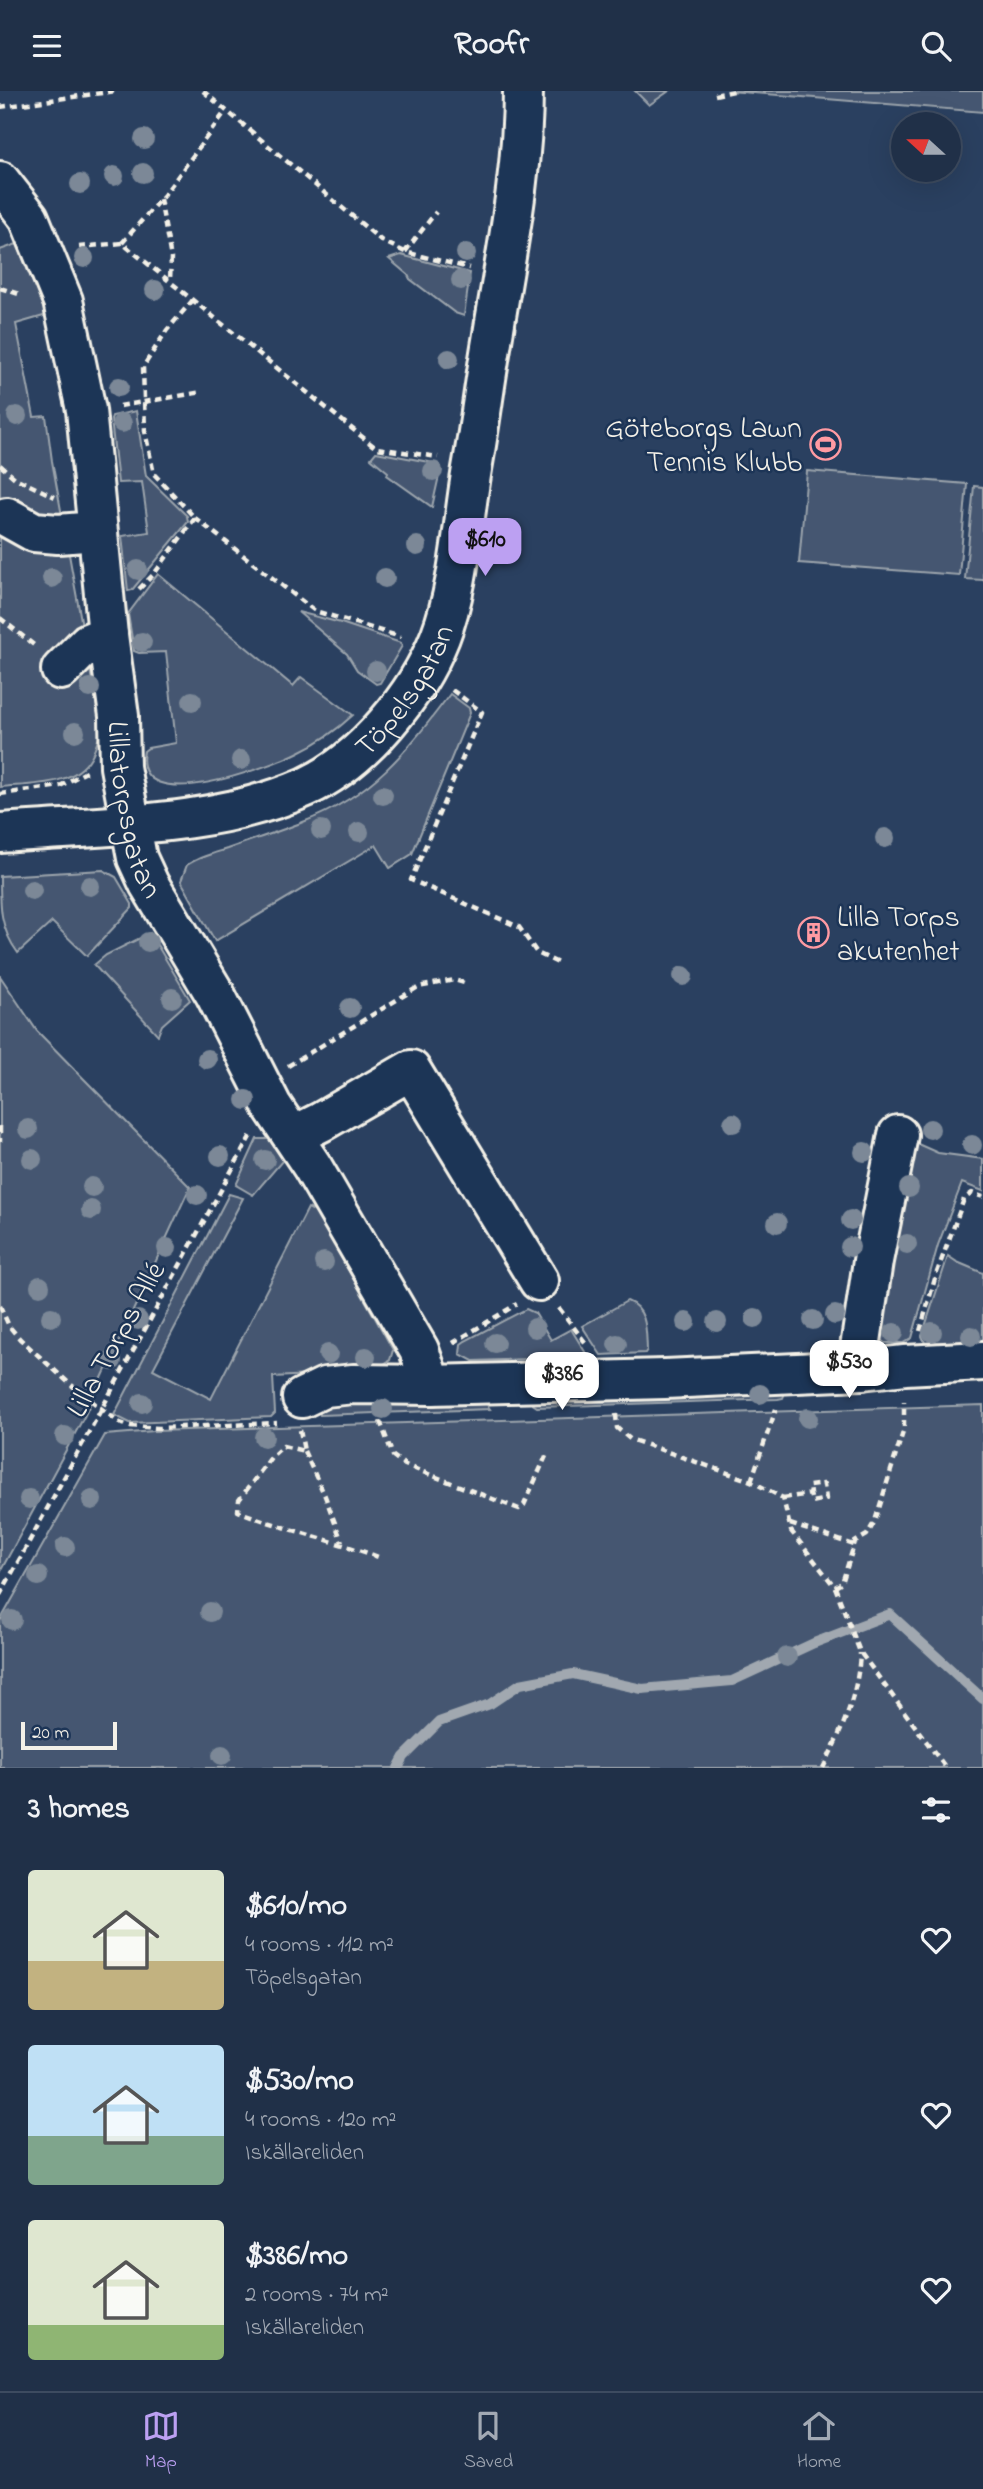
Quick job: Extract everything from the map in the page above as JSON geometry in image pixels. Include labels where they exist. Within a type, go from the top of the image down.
[{"type":"street","name":"Töpelsgatan","points":[[0,833],[174,820],[255,807],[307,786],[339,766],[389,722],[428,663],[448,613],[514,210],[523,122],[523,91]]},
{"type":"street","name":"Lillatorpsgatan","points":[[0,181],[29,218],[63,300],[86,410],[119,716],[120,767],[137,858],[149,884],[215,994],[282,1121],[419,1350],[430,1385]]},
{"type":"street","points":[[7,517],[34,532],[58,534],[96,519]]},
{"type":"street","points":[[61,670],[107,622]]},
{"type":"street","points":[[282,1121],[321,1122],[411,1070],[542,1285]]},
{"type":"street","points":[[861,1370],[860,1348],[873,1261],[898,1135]]},
{"type":"street","points":[[300,1410],[325,1387],[335,1386],[664,1379],[861,1370],[912,1349],[983,1361]]},
{"type":"path","points":[[0,107],[116,91]]},
{"type":"path","points":[[203,91],[382,241],[405,251],[480,270]]},
{"type":"path","points":[[715,95],[734,91]]},
{"type":"path","points":[[122,243],[160,199],[225,112]]},
{"type":"path","points":[[160,199],[171,258],[169,281]]},
{"type":"path","points":[[405,251],[436,212]]},
{"type":"path","points":[[42,250],[122,243],[376,448],[449,459]]},
{"type":"path","points":[[192,300],[167,330],[144,367],[145,431],[154,474],[195,517],[315,611],[403,638]]},
{"type":"path","points":[[107,408],[202,392]]},
{"type":"path","points":[[0,465],[15,478],[96,519]]},
{"type":"path","points":[[107,622],[154,574],[195,517]]},
{"type":"path","points":[[446,685],[482,712],[411,880],[519,927],[537,953],[560,964]]},
{"type":"path","points":[[0,794],[60,786],[95,765],[120,767]]},
{"type":"path","points":[[286,1067],[418,987],[454,980],[464,983]]},
{"type":"path","name":"Lilla Torps Allé","points":[[0,1595],[259,1121],[282,1121]]},
{"type":"path","points":[[0,1126],[0,1142]]},
{"type":"path","points":[[835,1587],[842,1583],[854,1545],[867,1535],[875,1521],[904,1429],[912,1349],[964,1199],[972,1193],[983,1197]]},
{"type":"path","points":[[452,1343],[542,1285],[590,1349]]},
{"type":"path","points":[[0,1306],[14,1333],[100,1409]]},
{"type":"path","points":[[751,1481],[778,1404]]},
{"type":"path","points":[[300,1410],[304,1451],[325,1496],[342,1543]]},
{"type":"path","points":[[616,1411],[617,1428],[630,1439],[751,1481],[783,1498],[810,1494]]},
{"type":"path","points":[[380,1421],[393,1456],[405,1465],[519,1509],[524,1505],[546,1456]]},
{"type":"path","points":[[304,1451],[283,1446],[272,1456],[239,1500],[238,1511],[266,1523],[342,1543],[381,1558]]},
{"type":"path","points":[[824,1484],[826,1499],[812,1502],[810,1494],[809,1486],[824,1484]]},
{"type":"path","points":[[783,1498],[791,1531],[835,1587],[860,1652],[946,1768]]},
{"type":"path","points":[[789,1523],[854,1545]]},
{"type":"path","points":[[823,1768],[853,1702],[860,1652]]},
{"type":"shaded area","points":[[635,91],[669,91],[649,105]]},
{"type":"shaded area","points":[[729,91],[983,91],[983,112]]},
{"type":"shaded area","points":[[17,244],[47,315],[16,324],[34,417],[46,416],[101,730],[91,757],[74,774],[50,782],[0,787],[0,250]]},
{"type":"shaded area","points":[[401,255],[470,273],[464,316],[455,313],[410,279],[389,259]]},
{"type":"shaded area","points":[[136,411],[146,476],[187,516],[188,522],[132,590],[128,591],[122,536],[149,532],[142,482],[118,483],[111,419],[112,416]]},
{"type":"shaded area","points":[[376,452],[439,464],[441,467],[432,507],[387,475],[388,472],[371,458]]},
{"type":"shaded area","points":[[807,471],[967,484],[959,575],[799,563]]},
{"type":"shaded area","points":[[974,486],[983,487],[983,580],[965,579]]},
{"type":"shaded area","points":[[158,574],[293,686],[301,677],[353,715],[313,744],[285,759],[207,783],[181,786],[159,783],[146,772],[144,751],[176,743],[166,652],[134,651],[128,614]]},
{"type":"shaded area","points":[[298,612],[341,623],[401,643],[402,646],[380,683],[376,684],[357,670],[347,654]]},
{"type":"shaded area","points":[[450,694],[469,708],[470,713],[412,854],[390,868],[376,845],[215,941],[181,881],[187,865],[206,855],[303,822],[349,799],[403,753]]},
{"type":"shaded area","points":[[103,870],[116,877],[132,908],[87,956],[52,922],[18,953],[4,926],[0,876]]},
{"type":"shaded area","points":[[150,933],[190,1000],[162,1025],[158,1035],[94,965],[106,955]]},
{"type":"shaded area","points":[[0,976],[37,1031],[190,1187],[85,1415],[0,1572]]},
{"type":"shaded area","points":[[257,1139],[269,1139],[283,1160],[253,1195],[236,1185]]},
{"type":"shaded area","points":[[911,1141],[938,1153],[983,1159],[983,1191],[962,1183],[938,1245],[912,1338],[903,1343],[884,1343],[878,1332]]},
{"type":"shaded area","points":[[229,1194],[243,1198],[153,1369],[211,1399],[308,1208],[316,1212],[393,1350],[390,1360],[371,1372],[273,1377],[275,1413],[271,1417],[130,1423],[114,1415]]},
{"type":"shaded area","points":[[948,1256],[983,1273],[983,1341],[925,1343],[922,1336]]},
{"type":"shaded area","points":[[627,1301],[639,1309],[642,1315],[646,1328],[647,1350],[645,1353],[601,1355],[582,1326]]},
{"type":"shaded area","points":[[526,1309],[535,1313],[551,1340],[571,1329],[587,1355],[473,1361],[460,1354],[461,1344],[465,1341]]},
{"type":"shaded area","points":[[788,1385],[783,1398],[778,1399],[537,1407],[528,1401]]},
{"type":"shaded area","points":[[322,1399],[477,1400],[486,1403],[490,1409],[320,1415],[319,1406]]},
{"type":"shaded area","points":[[983,1405],[983,1768],[0,1768],[0,1621],[105,1435],[154,1431]]},
{"type":"waterway","points":[[398,1768],[404,1757],[439,1722],[490,1704],[520,1684],[573,1674],[642,1689],[732,1681],[814,1643],[890,1614],[983,1699]]},
{"type":"place","name":"Göteborgs Lawn Tennis Klubb","points":[[825,444]]},
{"type":"place","name":"Lilla Torps akutenhet","points":[[814,933]]}]
